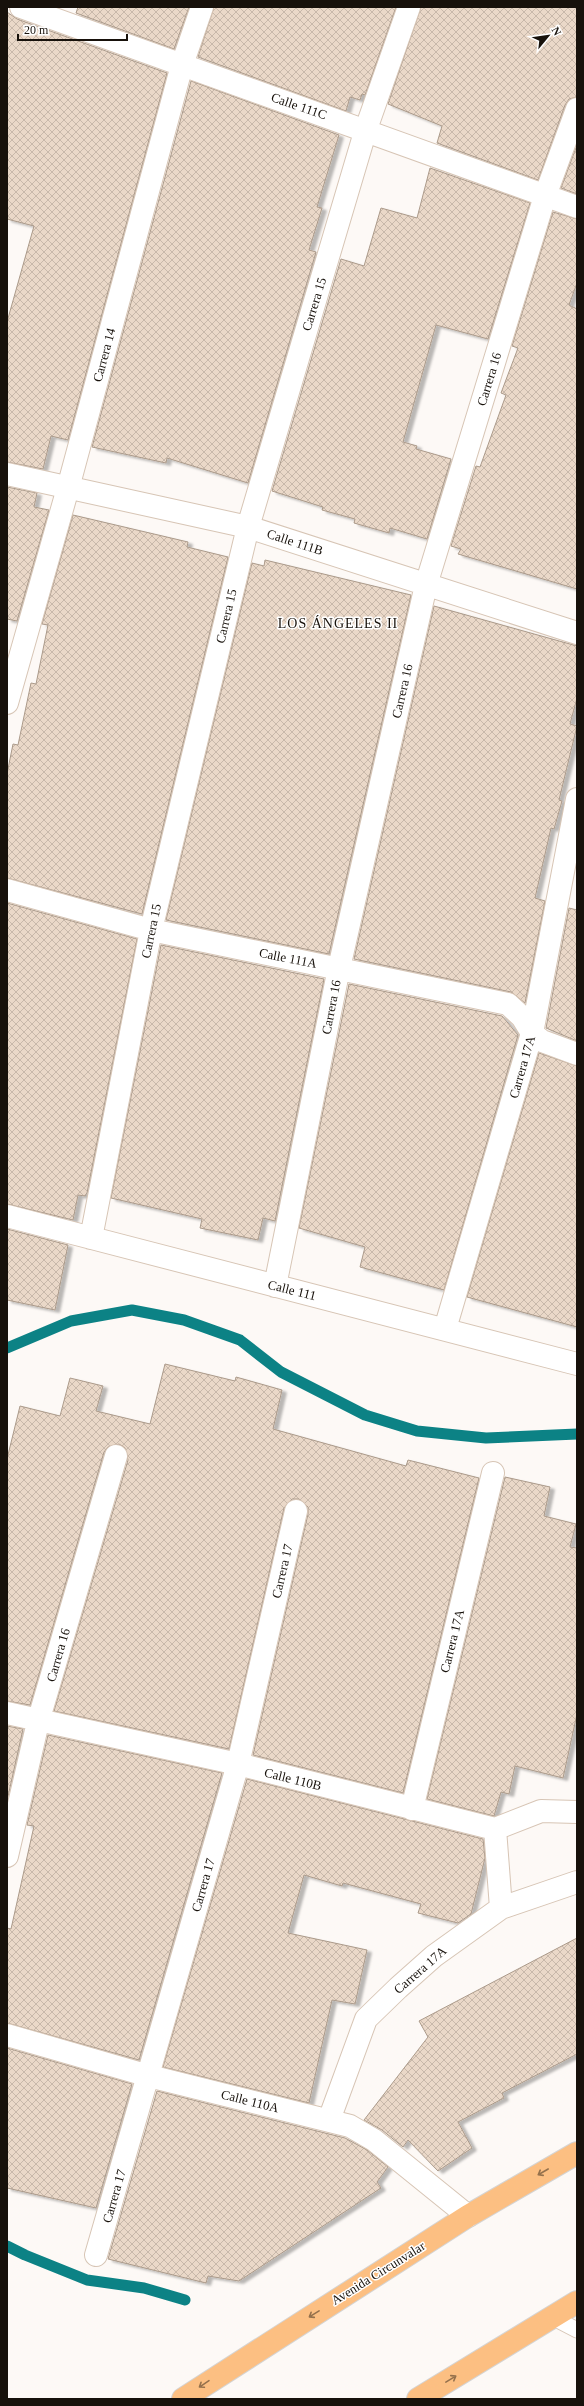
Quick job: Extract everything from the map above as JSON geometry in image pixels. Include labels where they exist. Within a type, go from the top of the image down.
[{"type":"highway","name":"Avenida Circunvalar","points":[[183,2399],[468,2216],[577,2153]]},
{"type":"highway","points":[[418,2399],[577,2302]]},
{"type":"street","name":"Calle 111C","points":[[21,7],[577,207]]},
{"type":"street","name":"Carrera 14","points":[[7,703],[68,488],[182,65],[202,7]]},
{"type":"street","name":"Carrera 15","points":[[92,1238],[151,930],[248,527],[366,130],[409,7]]},
{"type":"street","name":"Carrera 16","points":[[275,1286],[339,968],[426,585],[545,196],[577,109]]},
{"type":"street","name":"Calle 111B","points":[[7,474],[248,527],[577,632]]},
{"type":"street","name":"Carrera 17A","points":[[445,1329],[532,1032],[577,799]]},
{"type":"street","name":"Calle 111A","points":[[7,890],[151,930],[508,1004],[522,1018],[532,1032],[552,1046],[577,1054]]},
{"type":"street","name":"Calle 111","points":[[7,1216],[577,1364]]},
{"type":"street","name":"Carrera 16","points":[[7,1856],[38,1722],[116,1456]]},
{"type":"street","name":"Carrera 17A","points":[[412,1809],[493,1473]]},
{"type":"street","name":"Carrera 17","points":[[96,2255],[238,1764],[296,1511]]},
{"type":"street","name":"Calle 110B","points":[[7,1713],[38,1722],[238,1764],[495,1829]]},
{"type":"street","points":[[577,1812],[541,1811],[495,1829],[501,1908],[577,1882]]},
{"type":"street","name":"Carrera 17A","points":[[329,2120],[366,2019],[434,1956],[501,1908]]},
{"type":"street","name":"Calle 110A","points":[[7,2035],[149,2076],[329,2120],[362,2131],[468,2216]]},
{"type":"lane","points":[[552,2317],[577,2330]]},
{"type":"building","points":[[78,7],[189,7],[174,49],[76,13]]},
{"type":"building","points":[[214,7],[396,7],[365,95],[362,94],[360,100],[350,97],[346,111],[198,57]]},
{"type":"building","points":[[421,7],[577,7],[577,97],[569,99],[565,105],[538,180],[437,143],[442,126],[388,104]]},
{"type":"building","points":[[7,12],[17,19],[167,73],[68,440],[51,436],[43,469],[7,462],[7,322],[34,226],[7,219]]},
{"type":"building","points":[[191,81],[339,135],[317,207],[322,208],[309,250],[316,252],[248,483],[167,458],[166,463],[92,447]]},
{"type":"building","points":[[577,145],[577,194],[561,188]]},
{"type":"building","points":[[430,168],[530,203],[488,339],[436,325],[403,442],[417,446],[416,449],[451,459],[427,539],[390,528],[389,533],[354,523],[355,519],[322,510],[323,507],[272,491],[341,259],[364,266],[381,208],[417,218]]},
{"type":"building","points":[[553,212],[577,219],[577,283],[569,305],[577,309],[577,589],[458,554],[461,549],[451,546],[476,466],[480,467],[506,395],[501,393],[518,348],[512,346]]},
{"type":"building","points":[[7,487],[37,493],[34,507],[49,510],[17,621],[7,619]]},
{"type":"building","points":[[73,515],[188,542],[187,547],[228,557],[142,914],[7,878],[7,774],[13,744],[18,745],[31,683],[36,684],[48,625],[42,624]]},
{"type":"building","points":[[265,560],[411,595],[329,954],[166,920],[252,563],[264,566]]},
{"type":"building","points":[[434,606],[577,646],[577,698],[570,724],[577,726],[559,800],[562,801],[554,829],[551,828],[535,898],[545,901],[525,1003],[511,992],[354,959]]},
{"type":"building","points":[[7,903],[137,939],[87,1193],[85,1196],[78,1195],[73,1220],[7,1204]]},
{"type":"building","points":[[569,908],[577,910],[577,1041],[546,1028]]},
{"type":"building","points":[[161,945],[324,979],[275,1221],[263,1218],[258,1240],[200,1228],[202,1219],[111,1198]]},
{"type":"building","points":[[349,984],[502,1016],[518,1035],[444,1290],[360,1267],[365,1247],[299,1228]]},
{"type":"building","points":[[539,1053],[577,1066],[577,1327],[467,1297]]},
{"type":"building","points":[[7,1229],[68,1245],[55,1310],[7,1300]]},
{"type":"building","points":[[165,1364],[235,1381],[236,1377],[282,1390],[273,1429],[406,1466],[408,1460],[479,1478],[403,1793],[253,1755],[308,1514],[308,1507],[299,1499],[292,1499],[284,1508],[229,1749],[54,1711],[128,1460],[125,1448],[119,1444],[108,1447],[104,1452],[30,1705],[7,1701],[7,1459],[20,1406],[60,1416],[70,1378],[103,1386],[96,1411],[150,1424]]},
{"type":"building","points":[[505,1477],[550,1487],[544,1516],[576,1524],[570,1547],[577,1548],[577,1714],[563,1778],[515,1766],[509,1794],[501,1792],[494,1816],[427,1799]]},
{"type":"building","points":[[7,1726],[23,1729],[7,1801]]},
{"type":"building","points":[[48,1735],[222,1773],[139,2060],[7,2023],[7,1928],[11,1929],[34,1826],[27,1825]]},
{"type":"building","points":[[247,1779],[483,1839],[485,1858],[471,1914],[458,1923],[418,1913],[421,1904],[343,1883],[342,1886],[304,1875],[288,1933],[367,1950],[355,2004],[332,2000],[309,2103],[163,2067]]},
{"type":"building","points":[[577,1938],[577,2054],[502,2093],[504,2098],[458,2122],[472,2148],[438,2171],[408,2140],[403,2147],[382,2130],[364,2120],[428,2037],[419,2021]]},
{"type":"building","points":[[7,2048],[132,2084],[96,2208],[7,2188]]},
{"type":"building","points":[[157,2091],[345,2138],[367,2150],[388,2167],[377,2182],[381,2188],[239,2281],[208,2276],[206,2283],[108,2259]]},
{"type":"waterway","points":[[7,1348],[71,1321],[132,1310],[184,1320],[240,1340],[281,1372],[365,1415],[417,1431],[486,1438],[577,1434]]},
{"type":"waterway","points":[[7,2246],[25,2255],[87,2280],[144,2288],[185,2300]]},
{"type":"district","name":"LOS ÁNGELES II","points":[[338,623]]}]
